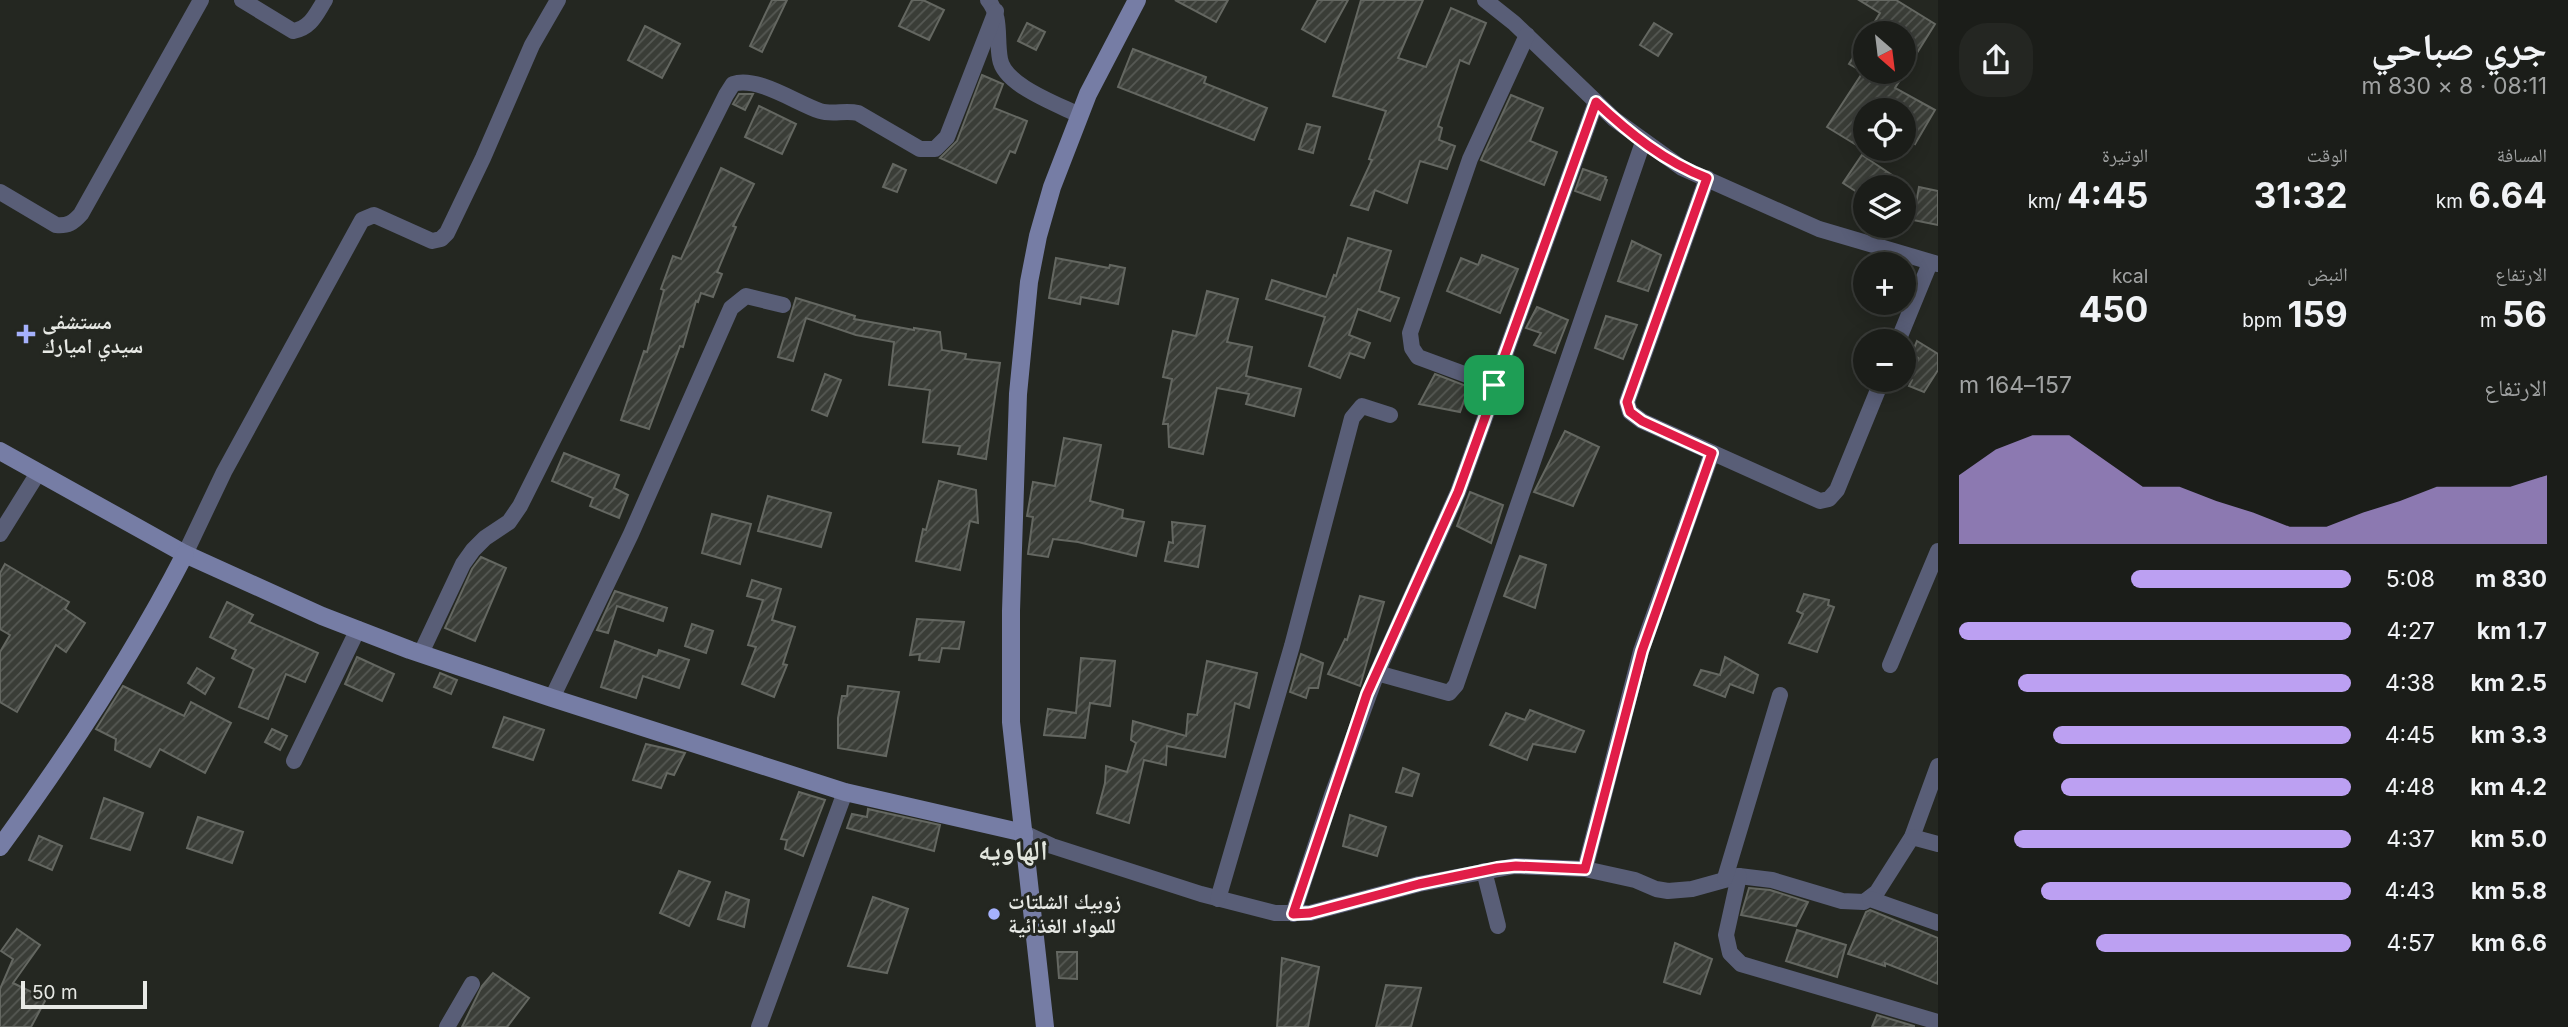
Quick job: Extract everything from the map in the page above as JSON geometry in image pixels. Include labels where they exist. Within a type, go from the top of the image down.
[{"type":"street","points":[[0,192],[56,225],[65,226],[75,221],[201,0]]},
{"type":"street","points":[[242,0],[293,30],[303,29],[311,23],[325,0]]},
{"type":"street","points":[[0,847],[120,668],[162,597],[224,472],[362,220],[374,215],[432,241],[441,239],[447,233],[483,159],[532,45],[558,0]]},
{"type":"street","points":[[1045,1027],[1011,722],[1011,611],[1018,394],[1029,282],[1052,187],[1079,115],[1136,0]]},
{"type":"street","points":[[1485,0],[1596,102],[1643,142],[1682,168],[1819,229],[1934,263],[1904,329]]},
{"type":"street","points":[[992,6],[999,32],[1000,60],[1005,72],[1017,83],[1079,115]]},
{"type":"street","points":[[421,653],[463,564],[485,538],[509,522],[520,506],[733,85],[749,83],[796,99],[821,112],[847,110],[858,113],[920,149],[936,149],[947,138],[992,6]]},
{"type":"street","points":[[1494,385],[1418,357],[1412,348],[1410,332],[1470,159],[1527,36]]},
{"type":"street","points":[[1293,914],[1332,795],[1377,673],[1458,492],[1596,102]]},
{"type":"street","points":[[1377,673],[1449,693],[1456,685],[1643,142]]},
{"type":"street","points":[[1707,178],[1627,402],[1630,412],[1642,421],[1820,501],[1829,499],[1837,491],[1877,392]]},
{"type":"street","points":[[552,698],[631,534],[732,308],[746,296],[783,305]]},
{"type":"street","points":[[1218,899],[1292,646],[1352,418],[1362,407],[1390,415]]},
{"type":"street","points":[[0,451],[185,554],[322,616],[421,653],[845,792],[1024,833],[1062,849],[1263,911],[1310,913],[1419,884],[1516,866],[1585,869],[1635,880],[1668,891],[1692,889],[1732,877],[1772,880],[1842,901],[1864,902],[1870,899],[1912,837],[1938,766]]},
{"type":"street","points":[[1585,869],[1642,651],[1712,453]]},
{"type":"street","points":[[0,534],[38,473]]},
{"type":"street","points":[[1890,665],[1938,551]]},
{"type":"street","points":[[294,761],[358,629]]},
{"type":"street","points":[[1780,695],[1732,877],[1726,935],[1730,953],[1741,964],[1938,1022]]},
{"type":"street","points":[[759,1027],[845,792]]},
{"type":"street","points":[[1912,837],[1937,842]]},
{"type":"street","points":[[1484,871],[1498,926]]},
{"type":"street","points":[[1870,899],[1938,923]]},
{"type":"street","points":[[447,1027],[472,984]]},
{"type":"building","points":[[772,0],[787,0],[762,52],[750,46]]},
{"type":"building","points":[[912,0],[923,0],[944,10],[929,40],[899,26]]},
{"type":"building","points":[[1175,0],[1228,0],[1216,22]]},
{"type":"building","points":[[1318,0],[1348,0],[1325,42],[1302,29]]},
{"type":"building","points":[[1361,0],[1423,0],[1398,58],[1426,67],[1451,8],[1486,23],[1469,64],[1460,60],[1438,126],[1442,128],[1439,140],[1455,146],[1447,169],[1420,161],[1407,203],[1375,190],[1368,210],[1351,205],[1372,160],[1369,159],[1386,111],[1333,96]]},
{"type":"building","points":[[1859,0],[1896,0],[1935,24],[1916,54],[1916,21],[1875,21],[1880,13]]},
{"type":"building","points":[[1027,23],[1045,32],[1036,50],[1018,41]]},
{"type":"building","points":[[1654,23],[1672,34],[1658,56],[1640,45]]},
{"type":"building","points":[[645,26],[680,44],[662,78],[628,60]]},
{"type":"building","points":[[1133,49],[1206,77],[1204,83],[1267,108],[1254,140],[1118,87]]},
{"type":"building","points":[[982,75],[1003,84],[994,108],[1027,121],[1015,153],[1010,151],[996,183],[940,158],[957,141]]},
{"type":"building","points":[[1855,84],[1898,84],[1895,88],[1913,98],[1853,98],[1853,143],[1827,127]]},
{"type":"building","points":[[739,94],[753,94],[745,110],[733,104]]},
{"type":"building","points":[[1511,95],[1543,108],[1530,141],[1557,152],[1544,185],[1481,160]]},
{"type":"building","points":[[1916,100],[1935,110],[1916,142]]},
{"type":"building","points":[[759,106],[796,124],[782,154],[745,137]]},
{"type":"building","points":[[1307,124],[1320,127],[1313,153],[1299,149]]},
{"type":"building","points":[[1858,161],[1871,161],[1892,175],[1853,175],[1853,190],[1843,183]]},
{"type":"building","points":[[893,164],[906,170],[897,192],[883,187]]},
{"type":"building","points":[[721,168],[754,184],[733,226],[736,227],[717,272],[722,274],[713,297],[701,293],[698,302],[696,301],[683,347],[680,346],[649,429],[621,420],[644,351],[647,352],[664,290],[661,289],[673,256],[681,259]]},
{"type":"building","points":[[1583,169],[1606,177],[1600,200],[1575,191]]},
{"type":"building","points":[[1919,187],[1938,191],[1938,225],[1916,221]]},
{"type":"building","points":[[1348,238],[1391,251],[1379,291],[1399,298],[1390,321],[1358,309],[1349,335],[1370,343],[1364,358],[1350,353],[1340,378],[1309,366],[1325,317],[1266,299],[1272,280],[1326,297]]},
{"type":"building","points":[[1632,241],[1661,255],[1648,291],[1618,281]]},
{"type":"building","points":[[1482,255],[1518,269],[1500,313],[1447,291],[1461,258],[1478,265]]},
{"type":"building","points":[[1056,258],[1109,268],[1110,265],[1125,268],[1118,304],[1081,297],[1080,304],[1049,298]]},
{"type":"building","points":[[1207,291],[1238,299],[1227,342],[1252,347],[1246,376],[1301,389],[1294,416],[1246,404],[1249,394],[1217,388],[1203,454],[1169,447],[1168,424],[1163,424],[1172,379],[1163,377],[1173,331],[1196,336]]},
{"type":"building","points":[[796,298],[855,316],[854,319],[940,332],[942,350],[966,354],[965,359],[1000,363],[986,459],[958,454],[960,446],[923,442],[930,390],[889,385],[894,342],[856,335],[806,318],[793,361],[778,357]]},
{"type":"building","points":[[1537,307],[1568,320],[1555,353],[1534,345],[1541,333],[1526,328]]},
{"type":"building","points":[[1606,316],[1637,325],[1623,359],[1595,348]]},
{"type":"building","points":[[1917,341],[1938,354],[1938,370],[1924,392],[1916,389]]},
{"type":"building","points":[[825,374],[841,380],[827,416],[812,410]]},
{"type":"building","points":[[1435,374],[1469,387],[1460,412],[1419,404]]},
{"type":"building","points":[[1565,431],[1599,447],[1573,506],[1534,492]]},
{"type":"building","points":[[1064,438],[1101,445],[1090,501],[1123,510],[1122,518],[1144,522],[1136,556],[1053,539],[1048,557],[1028,554],[1033,517],[1027,516],[1033,482],[1055,486]]},
{"type":"building","points":[[564,453],[619,475],[614,488],[628,495],[619,518],[590,506],[593,498],[552,481]]},
{"type":"building","points":[[939,481],[976,490],[978,523],[970,521],[960,570],[916,561],[923,529],[926,530]]},
{"type":"building","points":[[1470,492],[1503,505],[1491,543],[1457,526]]},
{"type":"building","points":[[768,496],[831,513],[821,547],[758,531]]},
{"type":"building","points":[[712,514],[751,524],[740,564],[702,553]]},
{"type":"building","points":[[1172,522],[1205,526],[1198,567],[1165,561],[1169,542],[1173,543]]},
{"type":"building","points":[[1520,556],[1546,565],[1535,608],[1504,596]]},
{"type":"building","points":[[481,557],[506,568],[475,641],[445,628],[472,569]]},
{"type":"building","points":[[5,564],[69,602],[65,609],[85,623],[66,652],[56,645],[17,712],[0,702],[0,652],[10,635],[0,629],[0,573]]},
{"type":"building","points":[[752,580],[781,589],[772,620],[795,627],[783,664],[787,665],[774,697],[742,684],[756,647],[748,645],[763,600],[747,596]]},
{"type":"building","points":[[615,591],[667,608],[663,621],[617,606],[608,633],[597,630]]},
{"type":"building","points":[[1804,594],[1829,600],[1828,605],[1834,607],[1817,652],[1789,643],[1803,614],[1797,611]]},
{"type":"building","points":[[1360,596],[1384,602],[1360,686],[1328,674],[1345,639],[1347,640]]},
{"type":"building","points":[[227,602],[253,615],[249,622],[318,653],[305,682],[286,674],[268,719],[239,707],[254,669],[232,658],[236,650],[210,637]]},
{"type":"building","points":[[917,619],[964,622],[959,649],[942,648],[939,662],[919,660],[920,654],[910,655]]},
{"type":"building","points":[[692,624],[713,631],[706,653],[685,646]]},
{"type":"building","points":[[615,641],[657,656],[659,650],[689,660],[679,688],[643,676],[636,698],[601,687]]},
{"type":"building","points":[[1301,654],[1323,663],[1318,688],[1309,688],[1306,698],[1290,692]]},
{"type":"building","points":[[357,657],[394,674],[382,701],[345,684]]},
{"type":"building","points":[[1725,657],[1758,675],[1753,693],[1730,684],[1725,697],[1694,685],[1701,670],[1720,675]]},
{"type":"building","points":[[1081,658],[1115,661],[1110,706],[1090,703],[1085,738],[1044,735],[1048,709],[1076,713]]},
{"type":"building","points":[[1207,661],[1257,673],[1249,708],[1235,703],[1225,757],[1167,746],[1166,765],[1144,760],[1129,823],[1097,813],[1105,783],[1106,766],[1127,772],[1136,743],[1131,740],[1133,721],[1186,736],[1188,714],[1197,715]]},
{"type":"building","points":[[197,668],[214,678],[205,694],[188,683]]},
{"type":"building","points":[[440,673],[457,680],[451,694],[434,687]]},
{"type":"building","points":[[123,686],[184,716],[191,702],[231,723],[205,773],[160,749],[150,767],[115,750],[116,739],[96,729]]},
{"type":"building","points":[[848,686],[899,692],[886,756],[838,748],[838,718],[842,696],[847,696]]},
{"type":"building","points":[[1530,710],[1584,731],[1575,752],[1533,744],[1527,760],[1490,745],[1506,713],[1525,720]]},
{"type":"building","points":[[504,717],[544,730],[533,760],[493,747]]},
{"type":"building","points":[[272,729],[287,736],[280,750],[265,742]]},
{"type":"building","points":[[646,744],[685,753],[674,775],[667,773],[661,788],[633,780]]},
{"type":"building","points":[[1403,768],[1419,774],[1412,796],[1396,792]]},
{"type":"building","points":[[799,792],[825,800],[803,856],[785,849],[787,840],[781,839]]},
{"type":"building","points":[[104,798],[143,813],[130,850],[91,838]]},
{"type":"building","points":[[868,809],[940,825],[934,851],[847,828],[852,814],[867,817]]},
{"type":"building","points":[[1350,815],[1386,827],[1377,856],[1343,846]]},
{"type":"building","points":[[198,817],[243,832],[232,863],[187,848]]},
{"type":"building","points":[[39,836],[62,846],[52,870],[29,860]]},
{"type":"building","points":[[679,871],[710,882],[689,926],[660,913]]},
{"type":"building","points":[[1749,888],[1770,890],[1808,902],[1796,926],[1741,915]]},
{"type":"building","points":[[726,892],[749,900],[744,927],[718,919]]},
{"type":"building","points":[[873,897],[908,909],[887,973],[848,966]]},
{"type":"building","points":[[1870,910],[1938,938],[1938,984],[1885,963],[1885,966],[1848,954],[1866,912]]},
{"type":"building","points":[[17,929],[40,945],[13,983],[46,999],[31,1027],[0,1027],[0,989],[13,959],[1,951]]},
{"type":"building","points":[[1797,930],[1846,945],[1837,977],[1786,961]]},
{"type":"building","points":[[1675,943],[1712,959],[1700,994],[1664,982]]},
{"type":"building","points":[[1057,952],[1077,952],[1077,979],[1059,978]]},
{"type":"building","points":[[1282,958],[1319,967],[1308,1027],[1277,1027]]},
{"type":"building","points":[[493,973],[529,998],[507,1027],[462,1027],[482,986]]},
{"type":"building","points":[[1386,985],[1421,988],[1411,1027],[1376,1027]]},
{"type":"building","points":[[1877,1015],[1914,1026],[1914,1027],[1872,1027]]},
{"type":"place","name":"مستشفى سيدي اميارك","points":[[26,334]]},
{"type":"place","name":"زوبيك الشلتات للمواد الغذائية","points":[[994,914]]},
{"type":"district","name":"الهاويه","points":[[1013,850]]},
{"type":"route","points":[[1596,102],[1643,142],[1682,168],[1707,178],[1627,402],[1630,412],[1642,421],[1712,453],[1642,651],[1585,869],[1516,866],[1497,868],[1376,894],[1310,913],[1293,914],[1367,694],[1458,492],[1491,401],[1494,385],[1596,102]]}]
